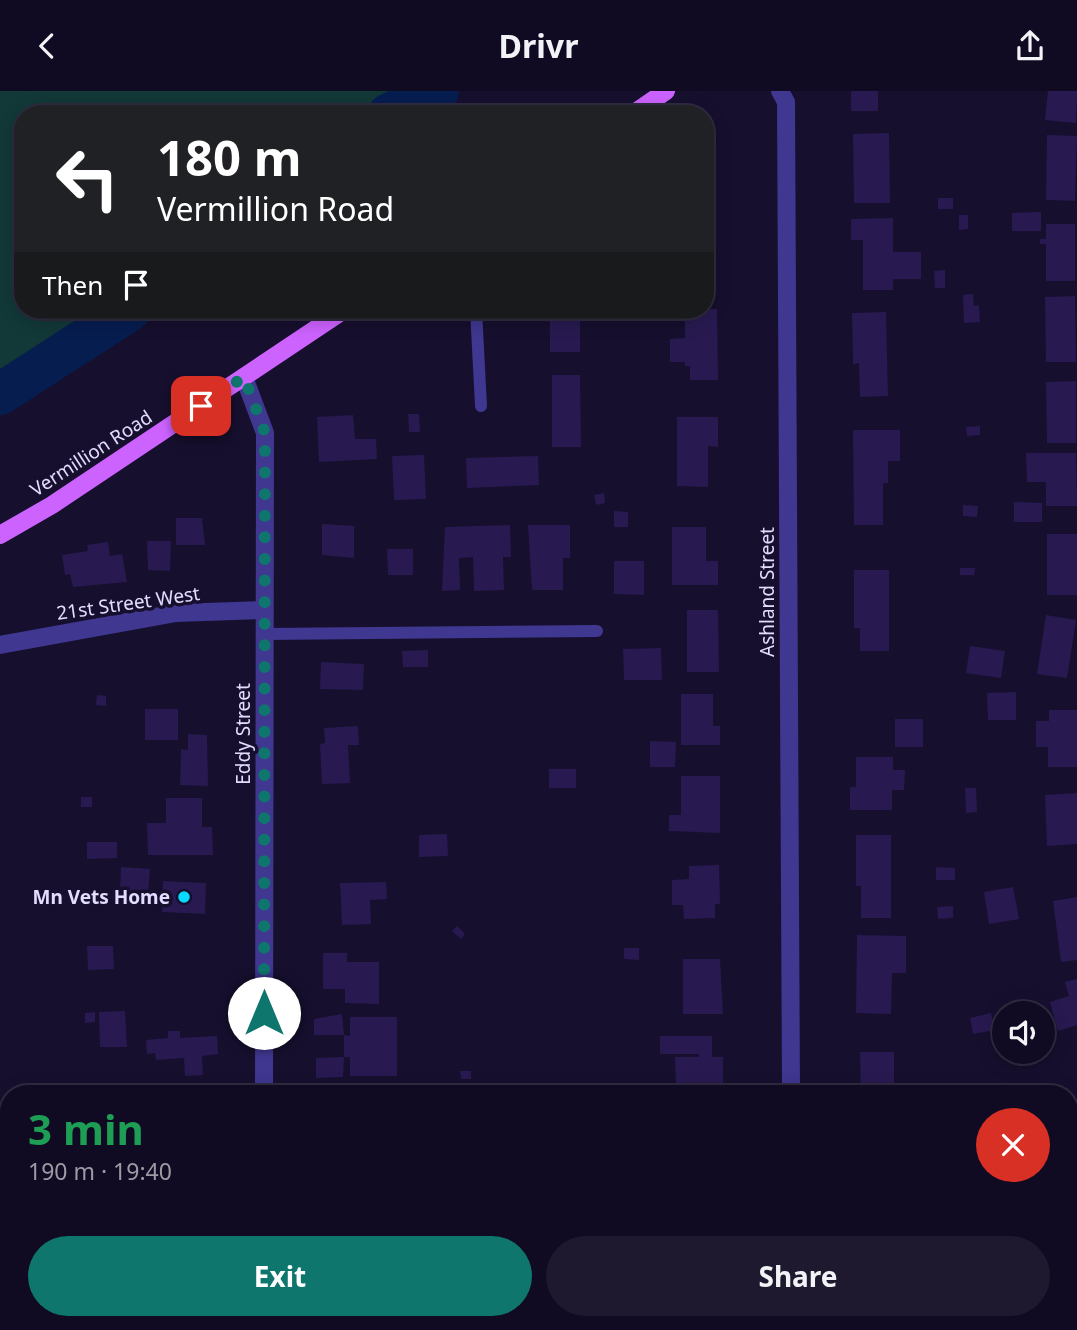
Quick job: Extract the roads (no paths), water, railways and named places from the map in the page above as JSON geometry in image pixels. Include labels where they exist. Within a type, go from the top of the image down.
[{"type":"main road","points":[[646,105],[666,91]]},
{"type":"main road","name":"Vermillion Road","points":[[0,535],[52,505],[331,319]]},
{"type":"street","name":"Ashland Street","points":[[780,91],[786,102],[791,1085]]},
{"type":"street","name":"Eddy Street","points":[[244,377],[265,433],[264,1085]]},
{"type":"street","name":"21st Street West","points":[[0,645],[176,613],[263,610]]},
{"type":"lane","points":[[476,319],[481,405]]},
{"type":"lane","points":[[264,634],[597,631]]},
{"type":"waterway","points":[[408,105],[438,91]]},
{"type":"waterway","points":[[0,394],[116,319]]},
{"type":"place","name":"Mn Vets Home","points":[[184,897]]}]
